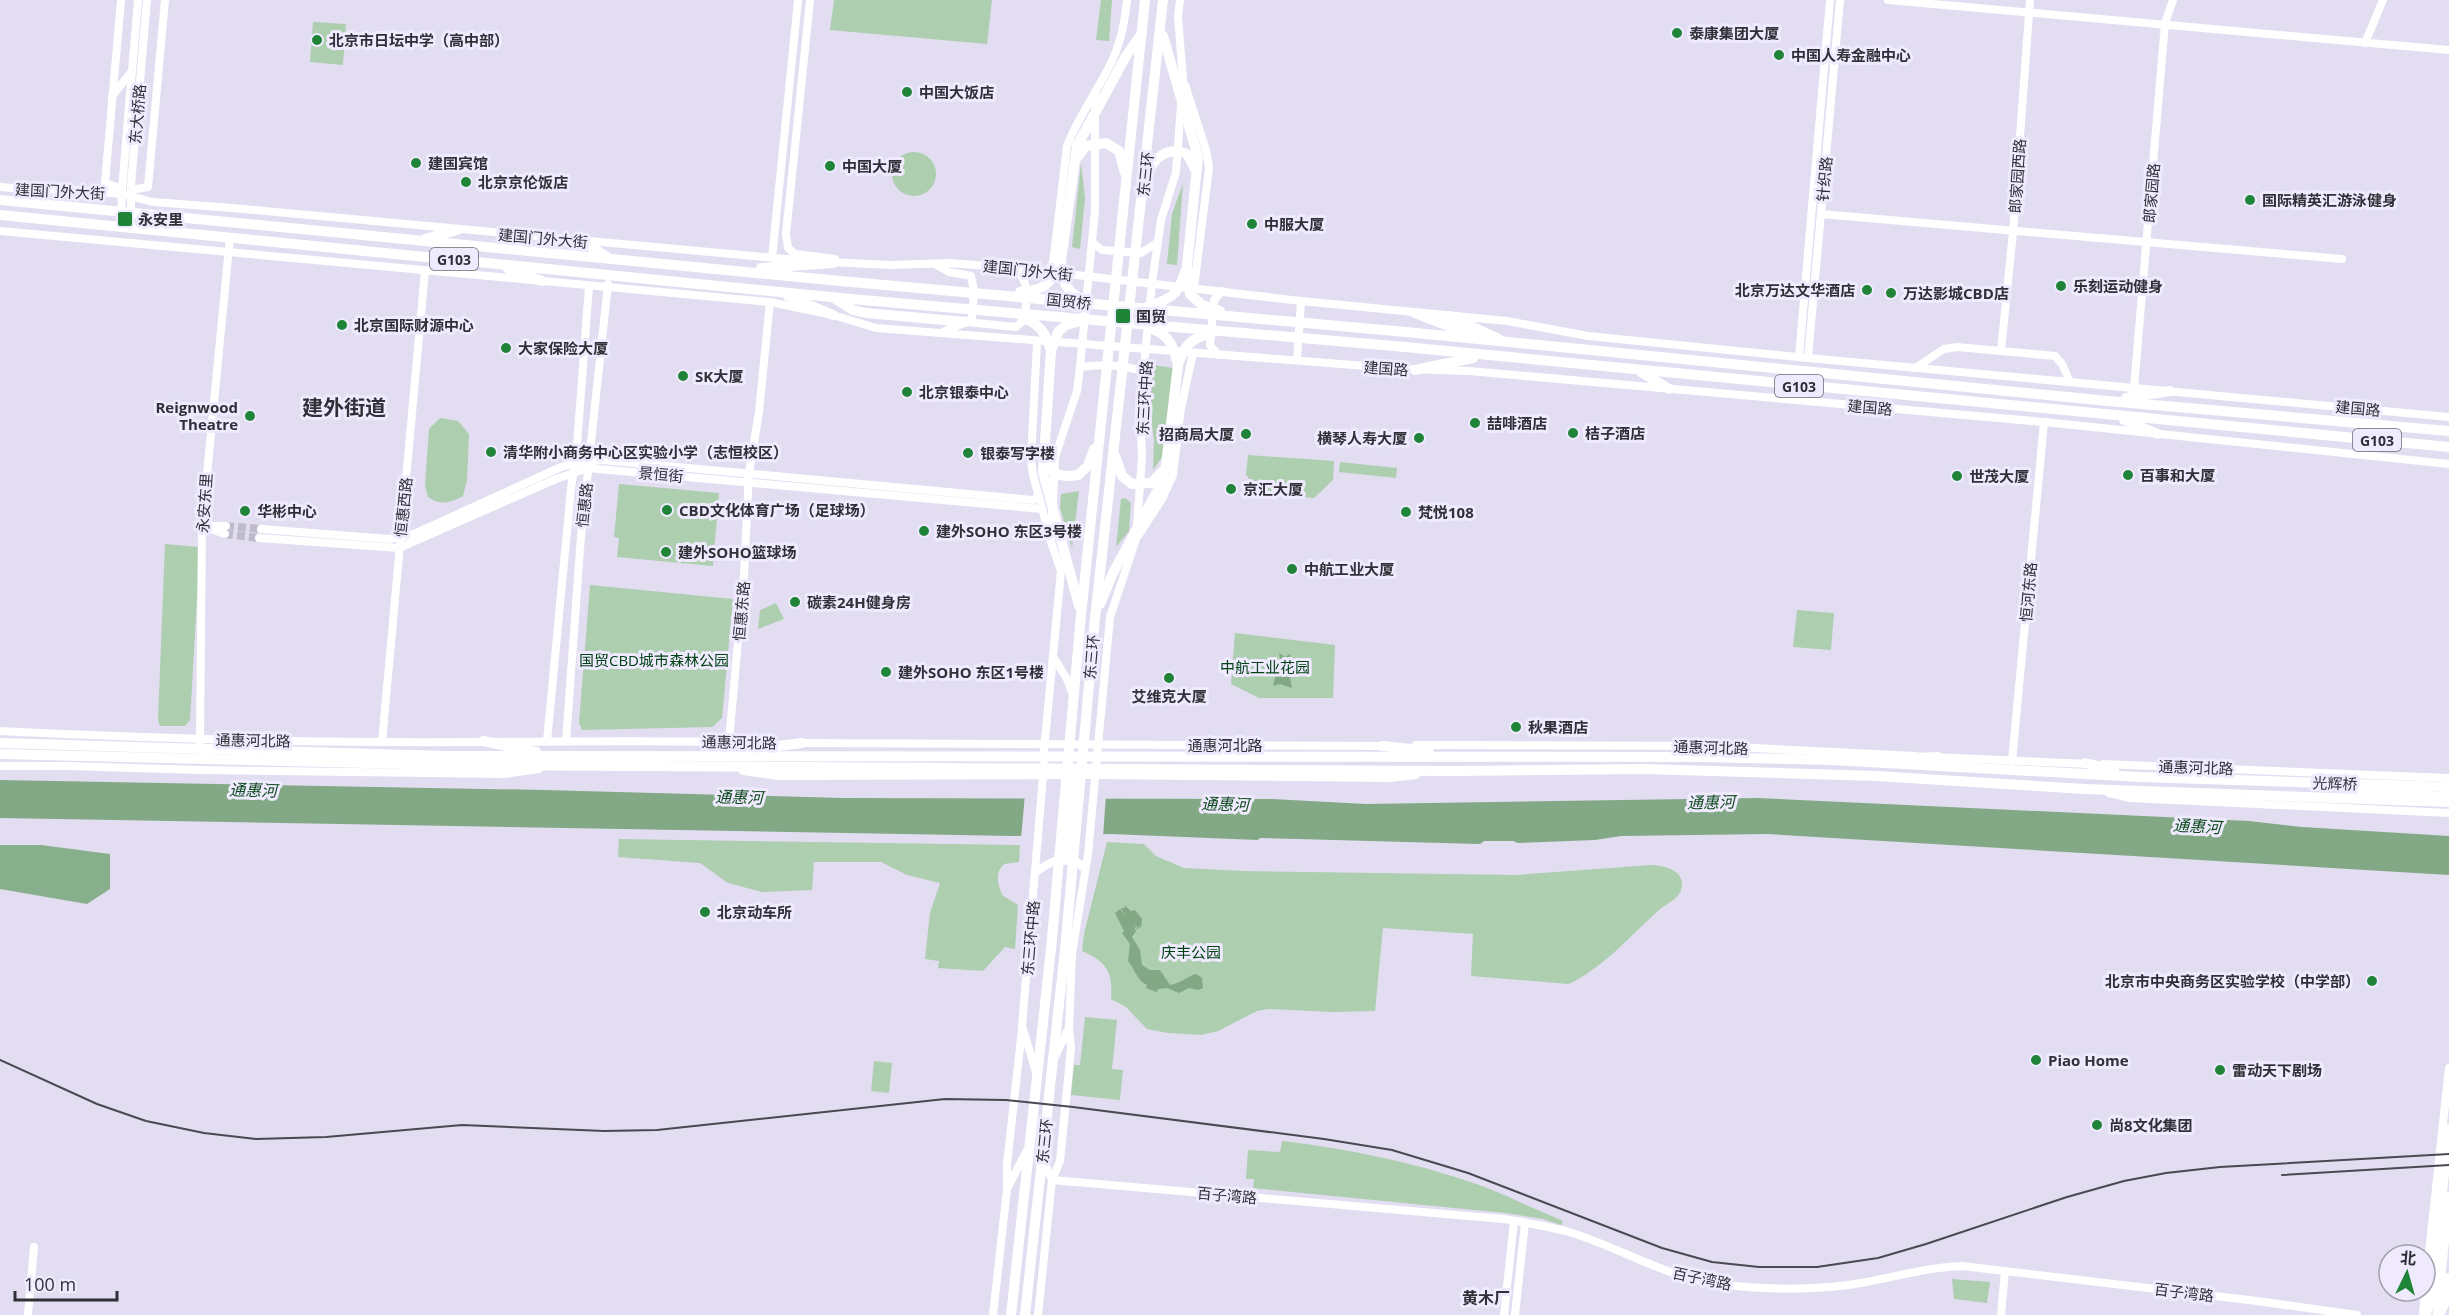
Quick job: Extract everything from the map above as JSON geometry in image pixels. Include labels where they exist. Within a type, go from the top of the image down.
[{"type":"highway","name":"东三环","points":[[1011,1315],[1051,949],[1081,615],[1145,0]]},
{"type":"highway","name":"东三环","points":[[1025,1315],[1065,950],[1113,445],[1143,195],[1163,0]]},
{"type":"highway","points":[[1161,30],[1198,157],[1187,266],[1190,294],[1202,305],[1242,318]]},
{"type":"highway","points":[[1096,304],[1081,300],[1065,287],[1062,279],[1061,261],[1074,162],[1077,146],[1087,124],[1142,33]]},
{"type":"highway","points":[[1074,162],[1081,150],[1090,144],[1113,146],[1119,151],[1122,160],[1126,194]]},
{"type":"highway","points":[[1143,195],[1152,164],[1165,153],[1175,151],[1187,154],[1194,164],[1197,177]]},
{"type":"highway","name":"建国门外大街","points":[[0,200],[840,281]]},
{"type":"highway","name":"建国门外大街","points":[[0,215],[617,274],[851,299]]},
{"type":"highway","points":[[419,241],[457,230]]},
{"type":"highway","points":[[582,241],[610,259]]},
{"type":"highway","points":[[1000,294],[1040,290],[1051,280],[1061,261]]},
{"type":"highway","points":[[494,263],[542,281]]},
{"type":"highway","points":[[731,269],[833,263]]},
{"type":"highway","points":[[1142,309],[1171,298],[1177,292],[1187,266]]},
{"type":"highway","name":"国贸桥","points":[[840,281],[1406,332]]},
{"type":"highway","points":[[776,291],[833,315]]},
{"type":"highway","points":[[831,297],[853,310],[866,313],[966,322]]},
{"type":"highway","name":"国贸桥","points":[[851,299],[1405,348]]},
{"type":"highway","points":[[1010,313],[1040,326],[1051,351]]},
{"type":"highway","points":[[1414,313],[1488,342]]},
{"type":"highway","points":[[1449,316],[1508,343]]},
{"type":"highway","points":[[1081,615],[1043,472],[1051,351],[1058,332],[1066,325],[1093,320]]},
{"type":"highway","points":[[1140,325],[1167,337],[1178,365]]},
{"type":"highway","points":[[1095,618],[1113,573],[1162,483],[1178,365],[1186,345],[1201,336],[1216,332]]},
{"type":"highway","name":"建国路","points":[[1406,332],[1488,342],[2108,401],[2449,431]]},
{"type":"highway","name":"建国路","points":[[1405,348],[2449,447]]},
{"type":"highway","points":[[1415,370],[1485,356]]},
{"type":"highway","points":[[1639,370],[1669,389]]},
{"type":"highway","points":[[2108,401],[2170,391]]},
{"type":"highway","points":[[2113,416],[2158,434]]},
{"type":"highway","points":[[1044,455],[1051,471],[1058,475],[1078,475],[1088,466],[1101,428]]},
{"type":"highway","points":[[1113,445],[1117,467],[1126,480],[1132,484],[1151,483],[1166,465]]},
{"type":"highway","points":[[483,741],[560,757]]},
{"type":"highway","name":"通惠河北路","points":[[0,743],[569,766],[707,760]]},
{"type":"highway","points":[[707,760],[802,743]]},
{"type":"highway","points":[[1383,746],[1471,756]]},
{"type":"highway","name":"通惠河北路","points":[[0,753],[450,761],[560,757],[766,760],[1650,756],[1831,760],[2222,780]]},
{"type":"highway","points":[[1831,760],[1938,758]]},
{"type":"highway","name":"通惠河北路","points":[[766,760],[1454,771],[1643,769],[1776,772],[2085,789],[2222,793]]},
{"type":"highway","points":[[2085,763],[2140,777]]},
{"type":"highway","name":"光辉桥","points":[[2222,780],[2449,787]]},
{"type":"highway","name":"光辉桥","points":[[2222,793],[2449,802]]},
{"type":"main road","points":[[2425,1315],[2432,1299],[2449,1128]]},
{"type":"main road","points":[[2439,1315],[2449,1197]]},
{"type":"street","points":[[121,0],[105,183],[127,193],[148,187],[165,0]]},
{"type":"street","name":"东大桥路","points":[[126,227],[132,71],[138,0]]},
{"type":"street","name":"东大桥路","points":[[127,193],[147,0]]},
{"type":"street","points":[[772,258],[798,0]]},
{"type":"street","points":[[810,0],[786,218],[788,248],[795,254],[831,258],[858,265]]},
{"type":"street","points":[[1047,272],[1053,263],[1064,159],[1073,132],[1112,61],[1127,0]]},
{"type":"street","name":"东三环中路","points":[[1085,870],[1095,794],[1110,617],[1136,539],[1142,456],[1140,406],[1152,283],[1161,220],[1176,172],[1184,79],[1178,17],[1180,0]]},
{"type":"street","name":"针织路","points":[[1799,357],[1830,0]]},
{"type":"street","name":"针织路","points":[[1808,358],[1840,0]]},
{"type":"street","points":[[1888,0],[2449,50]]},
{"type":"street","name":"郎家园西路","points":[[2001,351],[2013,232],[2030,0]]},
{"type":"street","name":"郎家园路","points":[[2134,388],[2165,23],[2173,0]]},
{"type":"street","points":[[2365,43],[2383,0]]},
{"type":"street","points":[[111,98],[132,71]]},
{"type":"street","points":[[1184,79],[1206,150],[1209,168],[1194,287]]},
{"type":"street","points":[[1051,542],[1055,457],[1077,391],[1080,367],[1095,210],[1095,94]]},
{"type":"street","name":"建国门外大街","points":[[0,187],[127,193],[153,202],[772,258],[858,265],[948,263],[1152,283]]},
{"type":"street","points":[[1821,214],[2342,259]]},
{"type":"street","points":[[0,231],[770,302],[833,315],[876,328],[1082,345]]},
{"type":"street","name":"永安东里","points":[[199,770],[202,526],[230,237]]},
{"type":"street","points":[[1092,242],[1102,250],[1141,253],[1158,242]]},
{"type":"street","points":[[934,264],[950,272],[971,276],[974,301],[972,318],[940,333]]},
{"type":"street","points":[[966,322],[1016,327],[1021,324],[1024,320],[1028,286],[1025,278],[1016,268]]},
{"type":"street","name":"恒惠西路","points":[[382,742],[425,271]]},
{"type":"street","points":[[606,287],[617,274]]},
{"type":"street","name":"建国路","points":[[1152,283],[1301,301],[1507,321],[1588,336],[2449,417]]},
{"type":"street","name":"恒惠路","points":[[547,741],[583,378],[589,286]]},
{"type":"street","name":"恒惠路","points":[[566,741],[606,287]]},
{"type":"street","points":[[1218,355],[1210,345],[1214,300],[1222,291]]},
{"type":"street","points":[[1297,360],[1301,301]]},
{"type":"street","name":"恒惠东路","points":[[729,741],[744,575],[749,478],[759,412],[770,302]]},
{"type":"street","points":[[587,307],[597,308],[601,313],[598,372]]},
{"type":"street","points":[[1037,342],[1032,475],[1061,571],[1043,776]]},
{"type":"street","name":"建国路","points":[[1082,345],[1415,370],[1468,371],[2044,422],[2449,464]]},
{"type":"street","points":[[1915,368],[1944,349],[1957,347],[2055,356],[2062,364],[2070,382]]},
{"type":"street","points":[[1136,539],[1162,499],[1173,476],[1181,408],[1192,353]]},
{"type":"street","points":[[1080,367],[1098,365],[1134,368],[1144,372]]},
{"type":"street","name":"恒河东路","points":[[2012,761],[2044,422]]},
{"type":"street","name":"景恒街","points":[[589,465],[575,463],[414,534],[400,538],[260,533],[399,548],[589,465],[607,460],[749,478],[1042,509]]},
{"type":"street","name":"景恒街","points":[[749,478],[1033,500],[1039,496]]},
{"type":"street","points":[[202,526],[226,530]]},
{"type":"street","points":[[1054,658],[1067,679],[1073,697],[1076,724],[1065,856]]},
{"type":"street","points":[[554,677],[554,717],[556,719],[567,716]]},
{"type":"street","name":"通惠河北路","points":[[0,731],[200,739],[382,742],[729,741],[1045,746],[1711,746],[1938,758],[2449,778]]},
{"type":"street","name":"通惠河北路","points":[[707,760],[778,776],[1096,775],[1390,778],[1454,771]]},
{"type":"street","name":"通惠河北路","points":[[0,766],[68,765],[199,770],[504,774],[569,766]]},
{"type":"street","points":[[2348,808],[2349,774]]},
{"type":"street","name":"东三环中路","points":[[993,1315],[1007,1189],[1007,1164],[1022,1026],[1043,776]]},
{"type":"street","name":"通惠河北路","points":[[2085,789],[2130,798],[2449,813]]},
{"type":"street","points":[[2348,792],[2449,796]]},
{"type":"street","points":[[1036,872],[1053,860],[1065,856],[1079,863],[1085,870],[1072,954],[1069,1027],[1071,1048],[1060,1161],[1052,1180],[1038,1315]]},
{"type":"street","name":"东三环中路","points":[[1007,1189],[1027,1152],[1036,1069],[1022,1026]]},
{"type":"street","points":[[1052,1180],[1041,1154],[1049,1070],[1069,1027]]},
{"type":"street","points":[[2430,1243],[2449,1068]]},
{"type":"street","points":[[1036,1069],[1049,1070]]},
{"type":"street","points":[[1027,1152],[1041,1154]]},
{"type":"street","name":"百子湾路","points":[[1052,1180],[1514,1221],[1566,1232],[1681,1275],[1714,1283],[1755,1288],[1830,1287],[1866,1283],[1938,1267],[1962,1266],[2357,1315]]},
{"type":"street","points":[[1504,1315],[1514,1221]]},
{"type":"street","points":[[1515,1315],[1525,1223]]},
{"type":"street","points":[[28,1315],[34,1247]]},
{"type":"street","points":[[2001,1315],[2005,1271]]},
{"type":"street","points":[[2439,1315],[2447,1300],[2449,1277]]},
{"type":"green space","points":[[834,0],[992,0],[987,44],[830,30]]},
{"type":"green space","points":[[1101,0],[1112,0],[1109,41],[1096,40]]},
{"type":"green space","points":[[313,22],[346,24],[343,65],[310,62]]},
{"type":"green space","points":[[914,152],[929,159],[936,174],[929,189],[914,196],[899,189],[892,174],[899,159]]},
{"type":"green space","points":[[1081,163],[1085,198],[1080,249],[1072,247]]},
{"type":"green space","points":[[1183,183],[1177,265],[1167,264],[1172,214]]},
{"type":"green space","points":[[1154,365],[1173,368],[1163,456],[1153,470],[1154,439],[1149,411]]},
{"type":"green space","points":[[440,418],[458,421],[469,434],[467,480],[463,496],[446,503],[437,502],[428,497],[425,486],[429,429]]},
{"type":"green space","points":[[1248,455],[1334,461],[1333,480],[1314,498],[1260,492],[1246,475]]},
{"type":"green space","points":[[1340,462],[1397,468],[1396,478],[1339,472]]},
{"type":"green space","name":"CBD文化体育广场（足球场）","points":[[619,484],[719,493],[713,566],[617,557],[619,538],[614,537]]},
{"type":"green space","points":[[1079,491],[1072,548],[1060,508],[1061,494]]},
{"type":"green space","points":[[1125,498],[1131,503],[1129,531],[1116,547],[1121,499]]},
{"type":"green space","points":[[165,544],[200,547],[190,720],[185,726],[160,726],[158,720]]},
{"type":"green space","name":"国贸CBD城市森林公园","points":[[590,585],[733,599],[722,718],[712,727],[582,730],[579,723]]},
{"type":"green space","points":[[776,603],[784,619],[758,629],[760,610]]},
{"type":"green space","points":[[1797,610],[1834,613],[1831,650],[1793,647]]},
{"type":"green space","name":"中航工业花园","points":[[1235,633],[1335,645],[1333,698],[1259,698],[1231,684]]},
{"type":"green space","points":[[619,839],[1020,845],[1019,862],[1004,864],[998,875],[1002,895],[1018,905],[1015,949],[1005,947],[983,971],[938,968],[939,961],[925,959],[930,913],[940,883],[907,875],[881,862],[814,862],[812,890],[762,892],[728,883],[700,863],[618,857]]},
{"type":"green space","name":"庆丰公园","points":[[1107,842],[1144,844],[1156,856],[1184,868],[1515,875],[1652,865],[1674,871],[1681,878],[1682,884],[1680,893],[1616,951],[1594,969],[1569,984],[1471,976],[1473,934],[1383,928],[1375,1011],[1268,1009],[1257,1011],[1218,1031],[1201,1035],[1168,1033],[1147,1029],[1126,1007],[1111,999],[1111,982],[1107,969],[1097,959],[1082,951],[1084,934]]},
{"type":"green space","points":[[1085,1017],[1117,1020],[1112,1069],[1123,1070],[1120,1100],[1071,1095],[1074,1065],[1080,1065]]},
{"type":"green space","points":[[874,1061],[892,1063],[889,1093],[871,1091]]},
{"type":"green space","points":[[1282,1141],[1360,1153],[1463,1179],[1563,1221],[1561,1225],[1543,1219],[1505,1213],[1253,1188],[1254,1179],[1246,1179],[1248,1150],[1280,1152]]},
{"type":"green space","points":[[1952,1279],[1990,1282],[1987,1303],[1954,1299]]},
{"type":"shaded area","points":[[0,845],[41,845],[110,854],[110,889],[87,904],[0,889]]},
{"type":"water","points":[[1279,653],[1285,657],[1290,654],[1290,659],[1287,659],[1292,688],[1280,684],[1273,686],[1280,658]]},
{"type":"water","name":"通惠河","points":[[0,780],[842,798],[1272,799],[1366,804],[1757,798],[2249,821],[2302,827],[2449,836],[2449,875],[1767,834],[1621,836],[1595,840],[1518,843],[1484,841],[1480,844],[1260,838],[1258,840],[1111,834],[1014,836],[0,818]]},
{"type":"water","points":[[1124,905],[1131,911],[1135,910],[1142,919],[1141,928],[1139,926],[1139,929],[1134,924],[1138,930],[1134,927],[1136,931],[1132,937],[1140,950],[1142,965],[1150,970],[1160,970],[1170,985],[1196,974],[1202,978],[1203,988],[1198,990],[1189,988],[1179,993],[1167,988],[1158,989],[1157,992],[1146,988],[1147,985],[1138,978],[1128,961],[1130,944],[1122,933],[1124,931],[1115,913],[1120,909],[1125,915],[1121,908],[1125,908]]},
{"type":"pier","points":[[1025,794],[1106,795],[1103,837],[1021,839]]},
{"type":"tunnel","points":[[226,526],[261,529]]},
{"type":"tunnel","points":[[225,534],[259,538]]},
{"type":"railway","points":[[0,1060],[97,1104],[146,1121],[204,1133],[256,1139],[326,1137],[462,1125],[604,1131],[657,1130],[945,1099],[1006,1100],[1073,1107],[1324,1139],[1392,1150],[1468,1173],[1662,1248],[1712,1262],[1759,1267],[1817,1267],[1878,1258],[2067,1197],[2124,1181],[2166,1173],[2220,1167],[2449,1154]]},
{"type":"railway","points":[[2282,1175],[2449,1165]]},
{"type":"place","name":"泰康集团大厦","points":[[1677,33]]},
{"type":"place","name":"北京市日坛中学（高中部）","points":[[317,40]]},
{"type":"place","name":"中国人寿金融中心","points":[[1779,55]]},
{"type":"place","name":"中国大饭店","points":[[907,92]]},
{"type":"place","name":"建国宾馆","points":[[416,163]]},
{"type":"place","name":"中国大厦","points":[[830,166]]},
{"type":"place","name":"北京京伦饭店","points":[[466,182]]},
{"type":"place","name":"国际精英汇游泳健身","points":[[2250,200]]},
{"type":"place","name":"永安里","points":[[125,219]]},
{"type":"place","name":"中服大厦","points":[[1252,224]]},
{"type":"place","name":"乐刻运动健身","points":[[2061,286]]},
{"type":"place","name":"北京万达文华酒店","points":[[1867,290]]},
{"type":"place","name":"万达影城CBD店","points":[[1891,293]]},
{"type":"place","name":"国贸","points":[[1123,316]]},
{"type":"place","name":"北京国际财源中心","points":[[342,325]]},
{"type":"place","name":"大家保险大厦","points":[[506,348]]},
{"type":"place","name":"SK大厦","points":[[683,376]]},
{"type":"place","name":"北京银泰中心","points":[[907,392]]},
{"type":"place","name":"Reignwood Theatre","points":[[250,416]]},
{"type":"place","name":"喆啡酒店","points":[[1475,423]]},
{"type":"place","name":"桔子酒店","points":[[1573,433]]},
{"type":"place","name":"招商局大厦","points":[[1246,434]]},
{"type":"place","name":"横琴人寿大厦","points":[[1419,438]]},
{"type":"place","name":"清华附小商务中心区实验小学（志恒校区）","points":[[491,452]]},
{"type":"place","name":"银泰写字楼","points":[[968,453]]},
{"type":"place","name":"百事和大厦","points":[[2128,475]]},
{"type":"place","name":"世茂大厦","points":[[1957,476]]},
{"type":"place","name":"京汇大厦","points":[[1231,489]]},
{"type":"place","name":"CBD文化体育广场（足球场）","points":[[667,510]]},
{"type":"place","name":"华彬中心","points":[[245,511]]},
{"type":"place","name":"梵悦108","points":[[1406,512]]},
{"type":"place","name":"建外SOHO 东区3号楼","points":[[924,531]]},
{"type":"place","name":"建外SOHO篮球场","points":[[666,552]]},
{"type":"place","name":"中航工业大厦","points":[[1292,569]]},
{"type":"place","name":"碳素24H健身房","points":[[795,602]]},
{"type":"place","name":"建外SOHO 东区1号楼","points":[[886,672]]},
{"type":"place","name":"艾维克大厦","points":[[1169,678]]},
{"type":"place","name":"秋果酒店","points":[[1516,727]]},
{"type":"place","name":"北京动车所","points":[[705,912]]},
{"type":"place","name":"北京市中央商务区实验学校（中学部）","points":[[2372,981]]},
{"type":"place","name":"Piao Home","points":[[2036,1060]]},
{"type":"place","name":"雷动天下剧场","points":[[2220,1070]]},
{"type":"place","name":"尚8文化集团","points":[[2097,1125]]},
{"type":"district","name":"建外街道","points":[[344,407]]},
{"type":"district","name":"黄木厂","points":[[1486,1298]]}]
